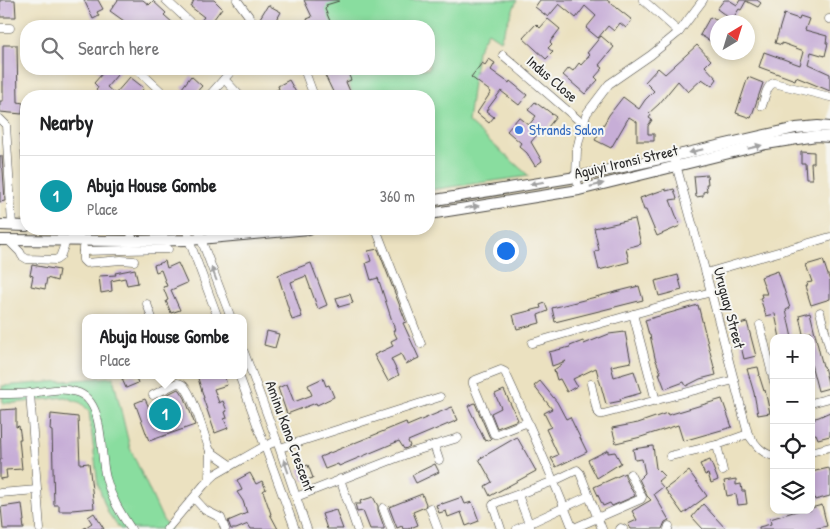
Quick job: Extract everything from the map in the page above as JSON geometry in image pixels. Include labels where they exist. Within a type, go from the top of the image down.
[{"type":"main road","name":"Aguiyi Ironsi Street","points":[[435,213],[579,190],[675,161],[796,128],[830,127]]},
{"type":"main road","name":"Aguiyi Ironsi Street","points":[[435,200],[816,136],[830,137]]},
{"type":"main road","points":[[0,225],[20,226]]},
{"type":"main road","points":[[4,240],[66,241],[83,246],[189,240],[198,235]]},
{"type":"street","points":[[166,0],[188,20]]},
{"type":"street","points":[[237,0],[252,20]]},
{"type":"street","points":[[643,0],[679,32]]},
{"type":"street","points":[[579,190],[576,177],[577,149],[587,113],[609,84],[651,55],[679,32],[703,0]]},
{"type":"street","points":[[0,28],[10,28]]},
{"type":"street","name":"Indus Close","points":[[503,55],[583,124]]},
{"type":"street","points":[[143,75],[160,90]]},
{"type":"street","points":[[214,90],[228,75]]},
{"type":"street","points":[[306,75],[312,90]]},
{"type":"street","points":[[224,79],[234,90]]},
{"type":"street","points":[[762,106],[768,87],[774,83],[830,98]]},
{"type":"street","points":[[0,118],[6,125],[12,225]]},
{"type":"street","name":"Uruguay Street","points":[[675,161],[748,434],[756,446],[770,455]]},
{"type":"street","points":[[129,235],[124,244],[168,249]]},
{"type":"street","points":[[189,235],[217,314]]},
{"type":"street","points":[[200,235],[230,314]]},
{"type":"street","points":[[378,235],[421,344]]},
{"type":"street","points":[[706,272],[830,238]]},
{"type":"street","points":[[4,240],[27,259],[56,260],[60,257],[66,241]]},
{"type":"street","points":[[83,246],[83,260],[86,263],[134,261]]},
{"type":"street","points":[[532,343],[711,292]]},
{"type":"street","points":[[147,304],[151,314]]},
{"type":"street","points":[[820,312],[830,350]]},
{"type":"street","points":[[633,314],[656,401]]},
{"type":"street","points":[[760,324],[773,379]]},
{"type":"street","name":"Aminu Kano Crescent","points":[[247,360],[307,529]]},
{"type":"street","points":[[528,422],[494,434],[473,381],[504,370],[528,422],[554,481],[573,529],[642,499],[630,474]]},
{"type":"street","points":[[174,379],[177,384]]},
{"type":"street","name":"Aminu Kano Crescent","points":[[240,379],[295,529]]},
{"type":"street","points":[[590,384],[597,411],[603,414],[734,380]]},
{"type":"street","points":[[153,394],[180,384],[184,386],[190,395],[210,451],[209,481]]},
{"type":"street","points":[[0,394],[30,393],[56,389],[79,392],[90,400],[96,410],[105,475],[111,495],[116,507],[131,529]]},
{"type":"street","points":[[30,393],[40,529]]},
{"type":"street","points":[[167,529],[216,474],[265,446],[278,445],[440,397]]},
{"type":"street","points":[[815,402],[830,398]]},
{"type":"street","points":[[670,456],[717,445],[748,434]]},
{"type":"street","points":[[296,497],[412,452],[458,438]]},
{"type":"street","points":[[434,445],[439,460]]},
{"type":"street","points":[[717,445],[723,471]]},
{"type":"street","points":[[815,451],[830,447]]},
{"type":"street","points":[[210,451],[230,465]]},
{"type":"street","points":[[501,529],[493,505],[495,503],[578,470],[602,529]]},
{"type":"street","points":[[340,480],[357,529]]},
{"type":"street","points":[[0,493],[37,490]]},
{"type":"street","points":[[518,495],[530,526]]},
{"type":"street","points":[[517,529],[530,526],[564,507],[589,496]]},
{"type":"street","points":[[194,498],[205,510],[221,518],[225,529]]},
{"type":"street","points":[[383,508],[391,529]]},
{"type":"street","points":[[430,508],[438,529]]},
{"type":"green space","points":[[322,0],[517,0],[500,40],[488,32],[477,51],[468,122],[529,176],[435,189],[435,90],[351,90],[346,75],[435,75],[435,20],[328,20]]},
{"type":"green space","points":[[88,379],[113,379],[130,448],[163,520],[171,529],[120,529],[108,513],[98,485],[89,411],[81,403],[65,397],[3,403],[2,386]]},
{"type":"building","points":[[0,0],[15,0],[16,17],[0,17]]},
{"type":"building","points":[[84,0],[98,0],[103,9],[97,12],[99,16],[93,19]]},
{"type":"building","points":[[118,0],[143,0],[149,5],[153,1],[166,13],[164,15],[170,20],[123,20],[110,11]]},
{"type":"building","points":[[194,0],[214,0],[222,8],[213,20],[202,20],[204,17],[191,7]]},
{"type":"building","points":[[304,0],[339,0],[326,5],[325,9],[330,20],[307,20],[312,17]]},
{"type":"building","points":[[540,0],[607,0],[632,20],[626,28],[620,23],[614,31],[608,26],[598,38],[586,28],[596,16],[585,6],[576,18],[559,4],[548,17],[535,7]]},
{"type":"building","points":[[724,0],[729,0],[737,5],[740,0],[757,0],[761,3],[758,7],[746,1],[741,10],[739,9],[735,15],[725,15],[717,9]]},
{"type":"building","points":[[268,5],[281,12],[277,20],[264,20],[260,18]]},
{"type":"building","points":[[784,14],[799,19],[800,16],[809,19],[805,30],[827,36],[826,43],[828,43],[825,56],[811,52],[808,64],[830,74],[830,91],[796,77],[795,80],[759,67],[764,52],[800,65],[804,51],[782,43],[782,45],[775,43]]},
{"type":"building","points":[[710,17],[710,41],[700,35]]},
{"type":"building","points":[[548,19],[560,29],[550,42],[552,44],[548,48],[553,52],[546,59],[523,38],[536,24],[540,28]]},
{"type":"building","points":[[601,36],[614,47],[599,65],[603,68],[595,77],[598,80],[585,94],[563,75],[569,68],[573,71],[579,63],[581,65],[590,55],[587,53]]},
{"type":"building","points":[[3,45],[17,45],[20,114],[0,112],[0,101],[3,101]]},
{"type":"building","points":[[697,45],[711,60],[705,66],[717,79],[712,86],[702,79],[688,92],[678,81],[649,113],[651,115],[649,118],[652,120],[648,126],[648,134],[654,134],[654,141],[637,141],[637,122],[629,117],[611,148],[595,140],[609,115],[623,97],[639,109],[654,91],[645,82],[658,68],[665,74]]},
{"type":"building","points":[[489,59],[495,63],[491,70],[509,83],[510,81],[527,95],[519,105],[501,91],[486,111],[494,117],[489,123],[477,113],[491,92],[471,77],[482,63],[485,65]]},
{"type":"building","points":[[101,75],[117,75],[107,87],[110,90],[96,90],[98,87],[94,83]]},
{"type":"building","points":[[325,75],[349,75],[351,80],[346,82],[349,90],[332,90]]},
{"type":"building","points":[[191,76],[202,86],[198,90],[185,90],[182,88]]},
{"type":"building","points":[[130,77],[144,88],[142,90],[119,90]]},
{"type":"building","points":[[748,77],[763,83],[751,118],[736,113]]},
{"type":"building","points":[[289,80],[295,90],[277,90],[279,89],[278,86]]},
{"type":"building","points":[[535,102],[556,117],[544,132],[541,130],[531,142],[542,161],[535,166],[527,153],[519,146],[521,143],[507,131],[519,117],[529,125],[536,116],[528,110]]},
{"type":"building","points":[[801,151],[814,152],[814,163],[811,163],[812,179],[806,179],[805,163],[801,163]]},
{"type":"building","points":[[0,156],[2,156],[5,201],[0,202]]},
{"type":"building","points":[[707,175],[707,191],[703,192],[703,196],[696,197],[694,176]]},
{"type":"building","points":[[666,189],[666,191],[674,189],[677,199],[670,200],[680,226],[657,236],[640,198]]},
{"type":"building","points":[[635,219],[641,244],[626,248],[629,262],[599,270],[595,252],[599,250],[594,228]]},
{"type":"building","points":[[378,249],[406,322],[403,323],[419,358],[406,364],[401,354],[391,359],[399,375],[388,381],[374,355],[393,346],[391,341],[397,338],[378,278],[371,280],[366,263],[371,261],[368,251]]},
{"type":"building","points":[[823,260],[830,281],[830,299],[811,305],[805,286],[807,286],[806,283],[812,282],[806,265]]},
{"type":"building","points":[[165,261],[167,268],[178,263],[187,283],[171,290],[180,310],[171,313],[163,287],[167,286],[161,270],[156,272],[154,265]]},
{"type":"building","points":[[311,263],[327,305],[318,309],[306,276],[291,282],[302,317],[292,320],[278,275]]},
{"type":"building","points":[[32,265],[59,270],[57,281],[47,278],[45,289],[31,286],[33,276],[30,275]]},
{"type":"building","points":[[135,269],[138,283],[127,285],[125,278],[111,281],[112,291],[101,293],[99,276],[116,275],[115,273]]},
{"type":"building","points":[[778,271],[790,308],[786,310],[791,334],[779,334],[775,314],[766,316],[760,298],[762,297],[761,294],[767,294],[761,277]]},
{"type":"building","points":[[678,275],[682,290],[659,296],[655,281]]},
{"type":"building","points":[[639,286],[643,300],[555,322],[552,308]]},
{"type":"building","points":[[350,294],[353,303],[339,307],[336,298]]},
{"type":"building","points":[[545,303],[548,311],[538,315],[540,323],[517,329],[513,315],[541,308],[540,305]]},
{"type":"building","points":[[698,305],[716,375],[700,379],[686,386],[684,382],[665,389],[645,320]]},
{"type":"building","points":[[810,312],[829,388],[818,391],[815,379],[815,334],[811,334],[811,332],[803,334],[799,315]]},
{"type":"building","points":[[747,322],[756,356],[744,359],[736,325]]},
{"type":"building","points":[[267,331],[279,334],[275,348],[264,345]]},
{"type":"building","points":[[625,332],[631,362],[611,366],[614,377],[634,371],[641,393],[620,399],[621,401],[606,404],[596,368],[573,379],[577,386],[567,392],[560,379],[557,380],[554,370],[566,361],[552,366],[549,352],[570,347],[583,341],[584,344],[609,334]]},
{"type":"building","points":[[758,367],[770,413],[758,415],[747,369]]},
{"type":"building","points":[[323,378],[326,386],[329,385],[334,397],[317,405],[316,403],[287,414],[278,388],[287,384],[294,402],[312,395],[308,385]]},
{"type":"building","points":[[122,379],[136,379],[138,383],[126,388]]},
{"type":"building","points":[[198,379],[225,379],[227,385],[214,389],[219,403],[223,401],[227,411],[225,412],[227,418],[224,419],[228,428],[215,433]]},
{"type":"building","points":[[540,381],[557,402],[566,419],[570,417],[587,452],[556,467],[551,458],[558,455],[546,429],[551,427],[544,413],[552,409],[534,386]]},
{"type":"building","points":[[178,389],[185,398],[195,425],[149,441],[135,403],[145,399],[154,418],[161,415],[156,400]]},
{"type":"building","points":[[504,390],[518,420],[497,428],[491,413],[501,408],[495,394]]},
{"type":"building","points":[[722,399],[732,427],[683,441],[678,425],[616,443],[612,428],[638,423],[667,413],[668,415]]},
{"type":"building","points":[[475,403],[491,439],[485,441],[468,406]]},
{"type":"building","points":[[452,407],[458,420],[408,441],[410,446],[407,448],[404,449],[399,441],[339,466],[338,464],[325,469],[320,457],[406,422],[407,426]]},
{"type":"building","points":[[16,409],[16,427],[19,426],[21,439],[19,439],[22,469],[6,470],[7,478],[0,479],[0,410]]},
{"type":"building","points":[[830,412],[830,436],[818,439],[815,434],[815,418]]},
{"type":"building","points":[[51,414],[78,417],[80,464],[89,463],[94,508],[59,511],[59,505],[54,505],[52,431],[50,430]]},
{"type":"building","points":[[517,437],[536,471],[490,496],[485,486],[492,482],[479,459]]},
{"type":"building","points":[[653,446],[656,468],[664,476],[658,481],[663,487],[654,494],[669,520],[665,522],[662,529],[631,529],[628,524],[637,520],[632,511],[651,500],[639,479],[645,473],[642,459],[635,460],[633,449]]},
{"type":"building","points":[[608,450],[608,453],[615,452],[621,463],[597,478],[588,460]]},
{"type":"building","points":[[710,460],[718,480],[711,483],[708,474],[705,475],[700,464]]},
{"type":"building","points":[[435,464],[439,472],[416,483],[412,475]]},
{"type":"building","points":[[308,465],[313,478],[303,481],[298,469]]},
{"type":"building","points":[[829,468],[830,496],[815,500],[815,471]]},
{"type":"building","points":[[689,471],[707,496],[683,514],[665,489]]},
{"type":"building","points":[[250,473],[256,484],[262,481],[266,489],[263,491],[270,514],[278,529],[251,529],[248,524],[231,529],[228,521],[247,513],[243,501],[237,492],[242,490],[237,480]]},
{"type":"building","points":[[625,473],[625,477],[635,496],[612,506],[610,503],[603,506],[594,487]]},
{"type":"building","points":[[736,479],[736,485],[741,484],[742,491],[745,491],[747,504],[738,505],[736,494],[727,496],[724,481]]},
{"type":"building","points":[[422,494],[426,504],[425,507],[413,512],[418,525],[408,529],[403,529],[402,526],[397,528],[389,507]]},
{"type":"building","points":[[373,497],[378,506],[384,529],[370,529],[363,511],[357,512],[355,504],[361,504],[360,501]]},
{"type":"building","points":[[462,497],[465,504],[472,502],[479,521],[466,526],[461,512],[448,517],[446,511],[439,513],[436,505]]},
{"type":"building","points":[[22,504],[24,529],[3,529],[1,507]]},
{"type":"building","points":[[703,504],[726,529],[703,529],[692,517]]},
{"type":"building","points":[[822,505],[827,526],[814,529],[759,529],[759,527],[771,524],[770,519],[787,514],[815,514],[815,507]]},
{"type":"building","points":[[336,510],[343,529],[327,529],[322,514]]},
{"type":"building","points":[[94,513],[104,529],[83,529],[92,523],[88,517]]},
{"type":"place","name":"Strands Salon","points":[[519,130]]},
{"type":"place","name":"Abuja House Gombe","points":[[165,414]]}]
